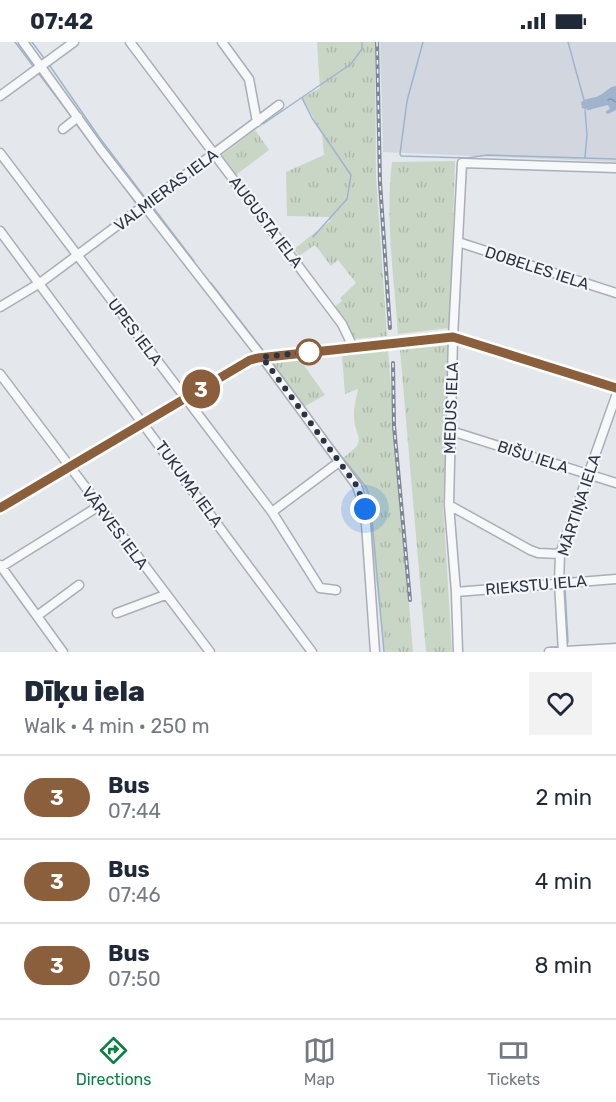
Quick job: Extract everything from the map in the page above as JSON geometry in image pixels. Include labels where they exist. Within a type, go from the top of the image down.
[{"type":"street","points":[[23,42],[101,150],[262,357],[357,486],[365,509],[375,652]]},
{"type":"street","points":[[0,96],[74,42]]},
{"type":"street","name":"AUGUSTA IELA","points":[[130,42],[342,324],[353,347]]},
{"type":"street","points":[[222,42],[249,79],[257,122]]},
{"type":"street","name":"VALMIERAS IELA","points":[[0,308],[40,283],[279,105]]},
{"type":"street","points":[[63,129],[78,117]]},
{"type":"street","name":"UPES IELA","points":[[0,153],[272,512],[320,588],[336,590]]},
{"type":"street","name":"MEDUS IELA","points":[[458,652],[449,505],[453,337],[462,163],[616,168]]},
{"type":"street","name":"TUKUMA IELA","points":[[0,231],[312,652]]},
{"type":"street","name":"DOBELES IELA","points":[[458,243],[616,293]]},
{"type":"street","points":[[0,508],[250,360],[262,357],[453,337],[616,388]]},
{"type":"street","name":"VĀRVES IELA","points":[[0,374],[210,652]]},
{"type":"street","name":"MĀRTIŅA IELA","points":[[563,652],[559,583],[560,554],[616,396]]},
{"type":"street","name":"BIŠU IELA","points":[[451,431],[616,483]]},
{"type":"street","points":[[272,512],[339,462]]},
{"type":"street","points":[[449,505],[530,550],[538,553],[560,554]]},
{"type":"street","points":[[63,652],[1,566],[99,507]]},
{"type":"street","name":"RIEKSTU IELA","points":[[456,592],[616,579]]},
{"type":"street","points":[[37,616],[79,585]]},
{"type":"street","points":[[117,613],[165,595]]},
{"type":"street","points":[[549,652],[616,648]]},
{"type":"shaded area","points":[[380,42],[616,42],[616,162],[383,152]]},
{"type":"green space","points":[[317,42],[375,42],[376,176],[387,336],[355,339],[334,307],[342,301],[340,298],[356,283],[338,260],[331,266],[315,245],[299,256],[294,249],[330,221],[329,217],[287,216],[286,172],[324,155],[322,133],[302,98],[320,88]]},
{"type":"green space","points":[[255,130],[269,150],[236,175],[222,155]]},
{"type":"green space","points":[[455,161],[450,328],[398,334],[389,205],[392,162]]},
{"type":"green space","points":[[450,345],[443,505],[452,652],[426,652],[400,350]]},
{"type":"green space","points":[[388,350],[413,652],[384,652],[366,492],[341,459],[356,447],[359,438],[354,422],[354,407],[358,389],[345,394],[342,356]]},
{"type":"green space","points":[[291,358],[301,361],[325,395],[302,408],[270,362]]},
{"type":"water","points":[[616,86],[616,110],[606,113],[610,109],[608,105],[588,110],[582,108],[581,102],[599,96]]},
{"type":"waterway","points":[[15,42],[33,66]]},
{"type":"waterway","points":[[32,42],[44,58]]},
{"type":"waterway","points":[[263,124],[351,64],[362,49],[362,42]]},
{"type":"waterway","points":[[423,42],[407,101],[401,156],[467,158],[487,155],[616,159]]},
{"type":"waterway","points":[[568,42],[584,100]]},
{"type":"waterway","points":[[50,66],[99,137],[146,199]]},
{"type":"waterway","points":[[39,74],[71,116]]},
{"type":"waterway","points":[[302,98],[312,118],[351,175],[347,199],[313,237]]},
{"type":"waterway","points":[[585,110],[587,135],[585,157]]},
{"type":"waterway","points":[[77,125],[89,141]]},
{"type":"waterway","points":[[109,166],[138,206]]},
{"type":"waterway","points":[[152,206],[194,261]]},
{"type":"waterway","points":[[211,283],[262,349]]},
{"type":"waterway","points":[[271,361],[293,392]]},
{"type":"waterway","points":[[260,362],[271,376]]},
{"type":"waterway","points":[[329,441],[366,487],[370,498],[384,652]]},
{"type":"waterway","points":[[360,507],[364,550]]},
{"type":"waterway","points":[[555,578],[556,558]]},
{"type":"waterway","points":[[565,588],[568,642]]},
{"type":"railway","points":[[377,42],[380,183],[390,328]]},
{"type":"railway","points":[[393,363],[394,426],[410,600]]},
{"type":"bus line","name":"3","points":[[0,508],[250,360],[258,358],[453,337],[616,388]]},
{"type":"route","points":[[309,352],[262,357],[357,486],[365,509]]}]
